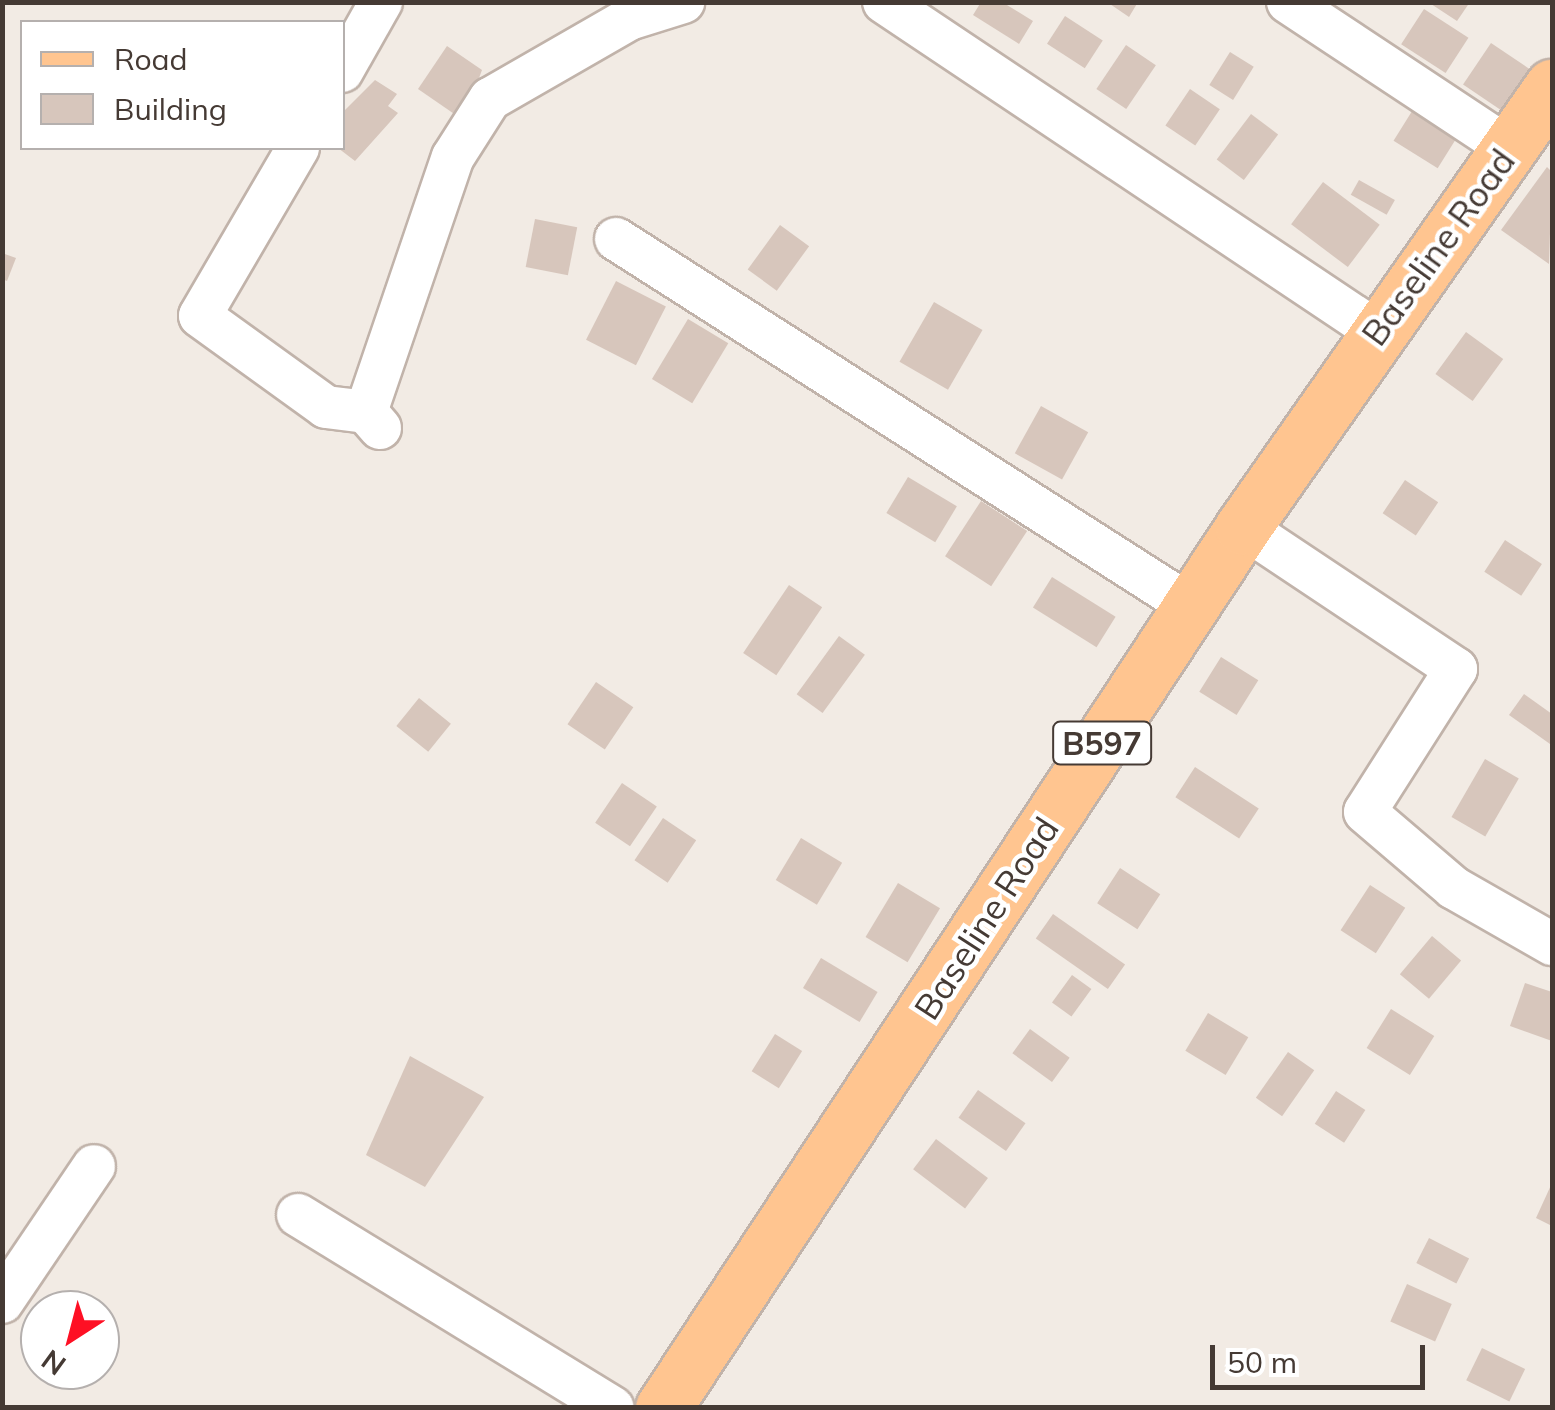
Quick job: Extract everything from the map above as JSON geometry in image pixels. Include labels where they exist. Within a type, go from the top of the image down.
[{"type":"main road","name":"Baseline Road","points":[[663,1408],[1243,526],[1376,331],[1552,87]]},
{"type":"street","points":[[345,67],[381,2]]},
{"type":"street","points":[[297,150],[200,316],[326,407],[373,420],[453,157],[490,99],[630,19],[682,2]]},
{"type":"street","points":[[884,2],[1376,331]]},
{"type":"street","points":[[1288,2],[1510,149]]},
{"type":"street","points":[[616,238],[1192,607]]},
{"type":"street","points":[[1243,526],[1456,669],[1365,812],[1454,888],[1552,944]]},
{"type":"street","points":[[2,1302],[94,1166]]},
{"type":"street","points":[[298,1215],[613,1408]]},
{"type":"building","points":[[981,2],[1002,2],[1033,21],[1019,44],[973,15]]},
{"type":"building","points":[[1107,2],[1138,2],[1129,17]]},
{"type":"building","points":[[1428,2],[1470,2],[1457,21]]},
{"type":"building","points":[[1424,9],[1468,38],[1446,73],[1401,44]]},
{"type":"building","points":[[1065,16],[1103,41],[1085,68],[1047,44]]},
{"type":"building","points":[[1491,43],[1532,71],[1504,112],[1463,84]]},
{"type":"building","points":[[1126,45],[1156,65],[1126,109],[1096,89]]},
{"type":"building","points":[[447,46],[482,70],[463,120],[418,89]]},
{"type":"building","points":[[1230,52],[1254,67],[1233,100],[1209,85]]},
{"type":"building","points":[[375,80],[397,94],[388,106],[398,113],[355,161],[341,150],[345,150],[345,110]]},
{"type":"building","points":[[1190,89],[1220,109],[1195,146],[1165,125]]},
{"type":"building","points":[[1419,100],[1463,128],[1438,168],[1394,141]]},
{"type":"building","points":[[1251,114],[1278,134],[1244,180],[1217,160]]},
{"type":"building","points":[[1547,167],[1552,172],[1549,264],[1501,230]]},
{"type":"building","points":[[1359,180],[1395,200],[1387,215],[1351,195]]},
{"type":"building","points":[[1323,182],[1380,225],[1348,267],[1291,224]]},
{"type":"building","points":[[535,219],[577,227],[568,275],[526,267]]},
{"type":"building","points":[[780,225],[809,246],[777,291],[748,269]]},
{"type":"building","points":[[2,253],[16,258],[7,281],[2,279]]},
{"type":"building","points":[[616,281],[666,306],[636,365],[586,340]]},
{"type":"building","points":[[934,302],[982,330],[948,390],[900,362]]},
{"type":"building","points":[[688,319],[728,343],[692,403],[652,379]]},
{"type":"building","points":[[1466,332],[1503,359],[1473,401],[1435,374]]},
{"type":"building","points":[[1041,406],[1088,432],[1062,479],[1015,453]]},
{"type":"building","points":[[908,477],[957,506],[935,542],[886,513]]},
{"type":"building","points":[[1405,480],[1438,502],[1416,536],[1383,513]]},
{"type":"building","points":[[981,501],[1027,531],[991,586],[945,556]]},
{"type":"building","points":[[1505,540],[1542,564],[1521,596],[1484,572]]},
{"type":"building","points":[[1052,577],[1116,617],[1097,647],[1033,608]]},
{"type":"building","points":[[789,585],[822,607],[776,675],[743,653]]},
{"type":"building","points":[[839,636],[865,655],[823,713],[797,694]]},
{"type":"building","points":[[1221,657],[1258,680],[1237,715],[1199,692]]},
{"type":"building","points":[[596,682],[633,707],[605,749],[567,724]]},
{"type":"building","points":[[1524,694],[1552,714],[1550,744],[1509,715]]},
{"type":"building","points":[[419,698],[451,724],[428,752],[396,726]]},
{"type":"building","points":[[1485,759],[1519,779],[1485,837],[1452,817]]},
{"type":"building","points":[[1195,767],[1259,808],[1239,839],[1175,797]]},
{"type":"building","points":[[622,783],[657,806],[630,846],[595,823]]},
{"type":"building","points":[[663,818],[696,840],[668,883],[634,860]]},
{"type":"building","points":[[801,838],[842,863],[817,905],[776,880]]},
{"type":"building","points":[[1120,868],[1160,894],[1137,929],[1097,903]]},
{"type":"building","points":[[898,883],[940,908],[908,962],[866,937]]},
{"type":"building","points":[[1370,885],[1405,908],[1376,953],[1341,930]]},
{"type":"building","points":[[1053,914],[1125,964],[1108,989],[1036,939]]},
{"type":"building","points":[[1432,936],[1461,960],[1429,999],[1400,974]]},
{"type":"building","points":[[821,958],[878,992],[860,1022],[803,988]]},
{"type":"building","points":[[1072,975],[1091,989],[1071,1017],[1052,1003]]},
{"type":"building","points":[[1525,983],[1552,992],[1552,1041],[1510,1026]]},
{"type":"building","points":[[1391,1009],[1434,1036],[1410,1075],[1367,1048]]},
{"type":"building","points":[[1208,1013],[1248,1037],[1226,1075],[1185,1051]]},
{"type":"building","points":[[1030,1029],[1070,1058],[1052,1082],[1012,1053]]},
{"type":"building","points":[[775,1034],[802,1051],[779,1088],[752,1071]]},
{"type":"building","points":[[1288,1052],[1314,1070],[1282,1116],[1256,1098]]},
{"type":"building","points":[[410,1056],[484,1097],[425,1187],[366,1155]]},
{"type":"building","points":[[978,1090],[1026,1123],[1006,1151],[958,1118]]},
{"type":"building","points":[[1336,1091],[1365,1110],[1344,1143],[1315,1124]]},
{"type":"building","points":[[936,1139],[988,1178],[965,1208],[913,1169]]},
{"type":"building","points":[[1552,1183],[1552,1226],[1536,1218]]},
{"type":"building","points":[[1429,1238],[1469,1258],[1456,1283],[1416,1263]]},
{"type":"building","points":[[1407,1284],[1452,1304],[1435,1341],[1390,1321]]},
{"type":"building","points":[[1482,1348],[1525,1369],[1509,1401],[1466,1380]]}]
